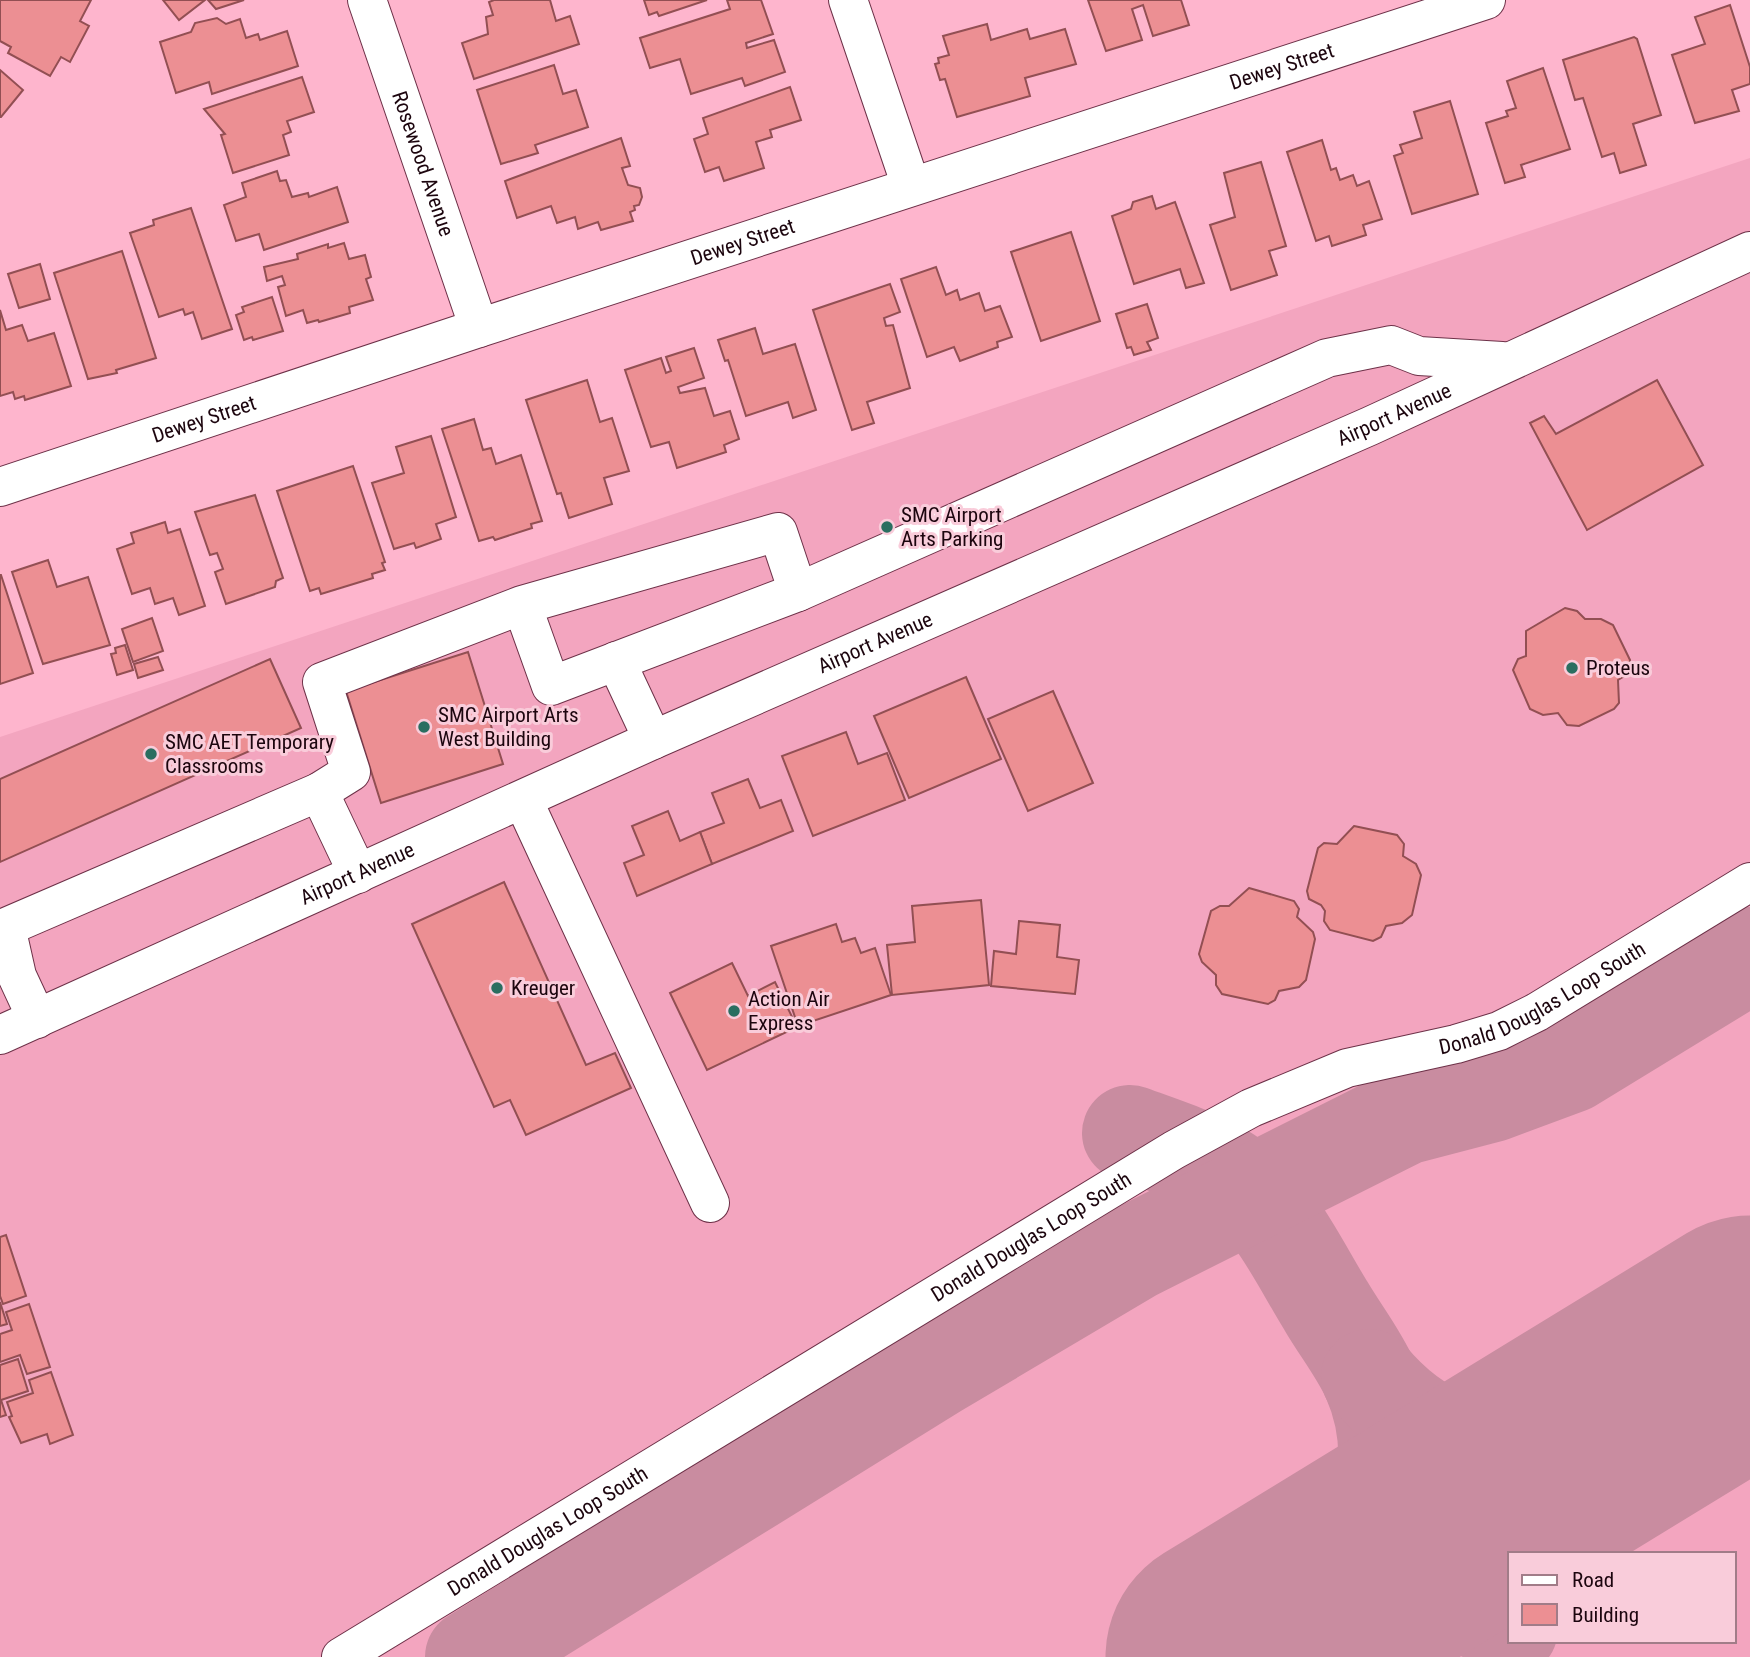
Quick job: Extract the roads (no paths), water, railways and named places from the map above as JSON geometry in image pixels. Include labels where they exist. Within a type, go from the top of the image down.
[{"type":"street","name":"Rosewood Avenue","points":[[367,0],[479,328]]},
{"type":"street","points":[[848,0],[911,186]]},
{"type":"street","name":"Dewey Street","points":[[0,487],[911,186],[1486,0]]},
{"type":"street","name":"Airport Avenue","points":[[0,1035],[653,740],[1370,426],[1505,361],[1750,251]]},
{"type":"street","points":[[523,605],[551,686],[798,592],[1327,358],[1391,345],[1419,356],[1505,361]]},
{"type":"street","points":[[37,1019],[17,976],[6,927],[319,792],[351,772],[322,682],[523,605],[778,532],[798,592]]},
{"type":"street","points":[[616,661],[653,740]]},
{"type":"street","points":[[319,792],[358,874]]},
{"type":"street","points":[[523,800],[710,1203]]},
{"type":"street","name":"Donald Douglas Loop South","points":[[341,1657],[1174,1150],[1251,1108],[1348,1068],[1456,1044],[1499,1031],[1537,1012],[1750,882]]},
{"type":"place","name":"SMC Airport Arts Parking","points":[[887,527]]},
{"type":"place","name":"Proteus","points":[[1572,668]]},
{"type":"place","name":"SMC Airport Arts West Building","points":[[424,727]]},
{"type":"place","name":"SMC AET Temporary Classrooms","points":[[151,754]]},
{"type":"place","name":"Kreuger","points":[[497,988]]},
{"type":"place","name":"Action Air Express","points":[[734,1011]]}]
